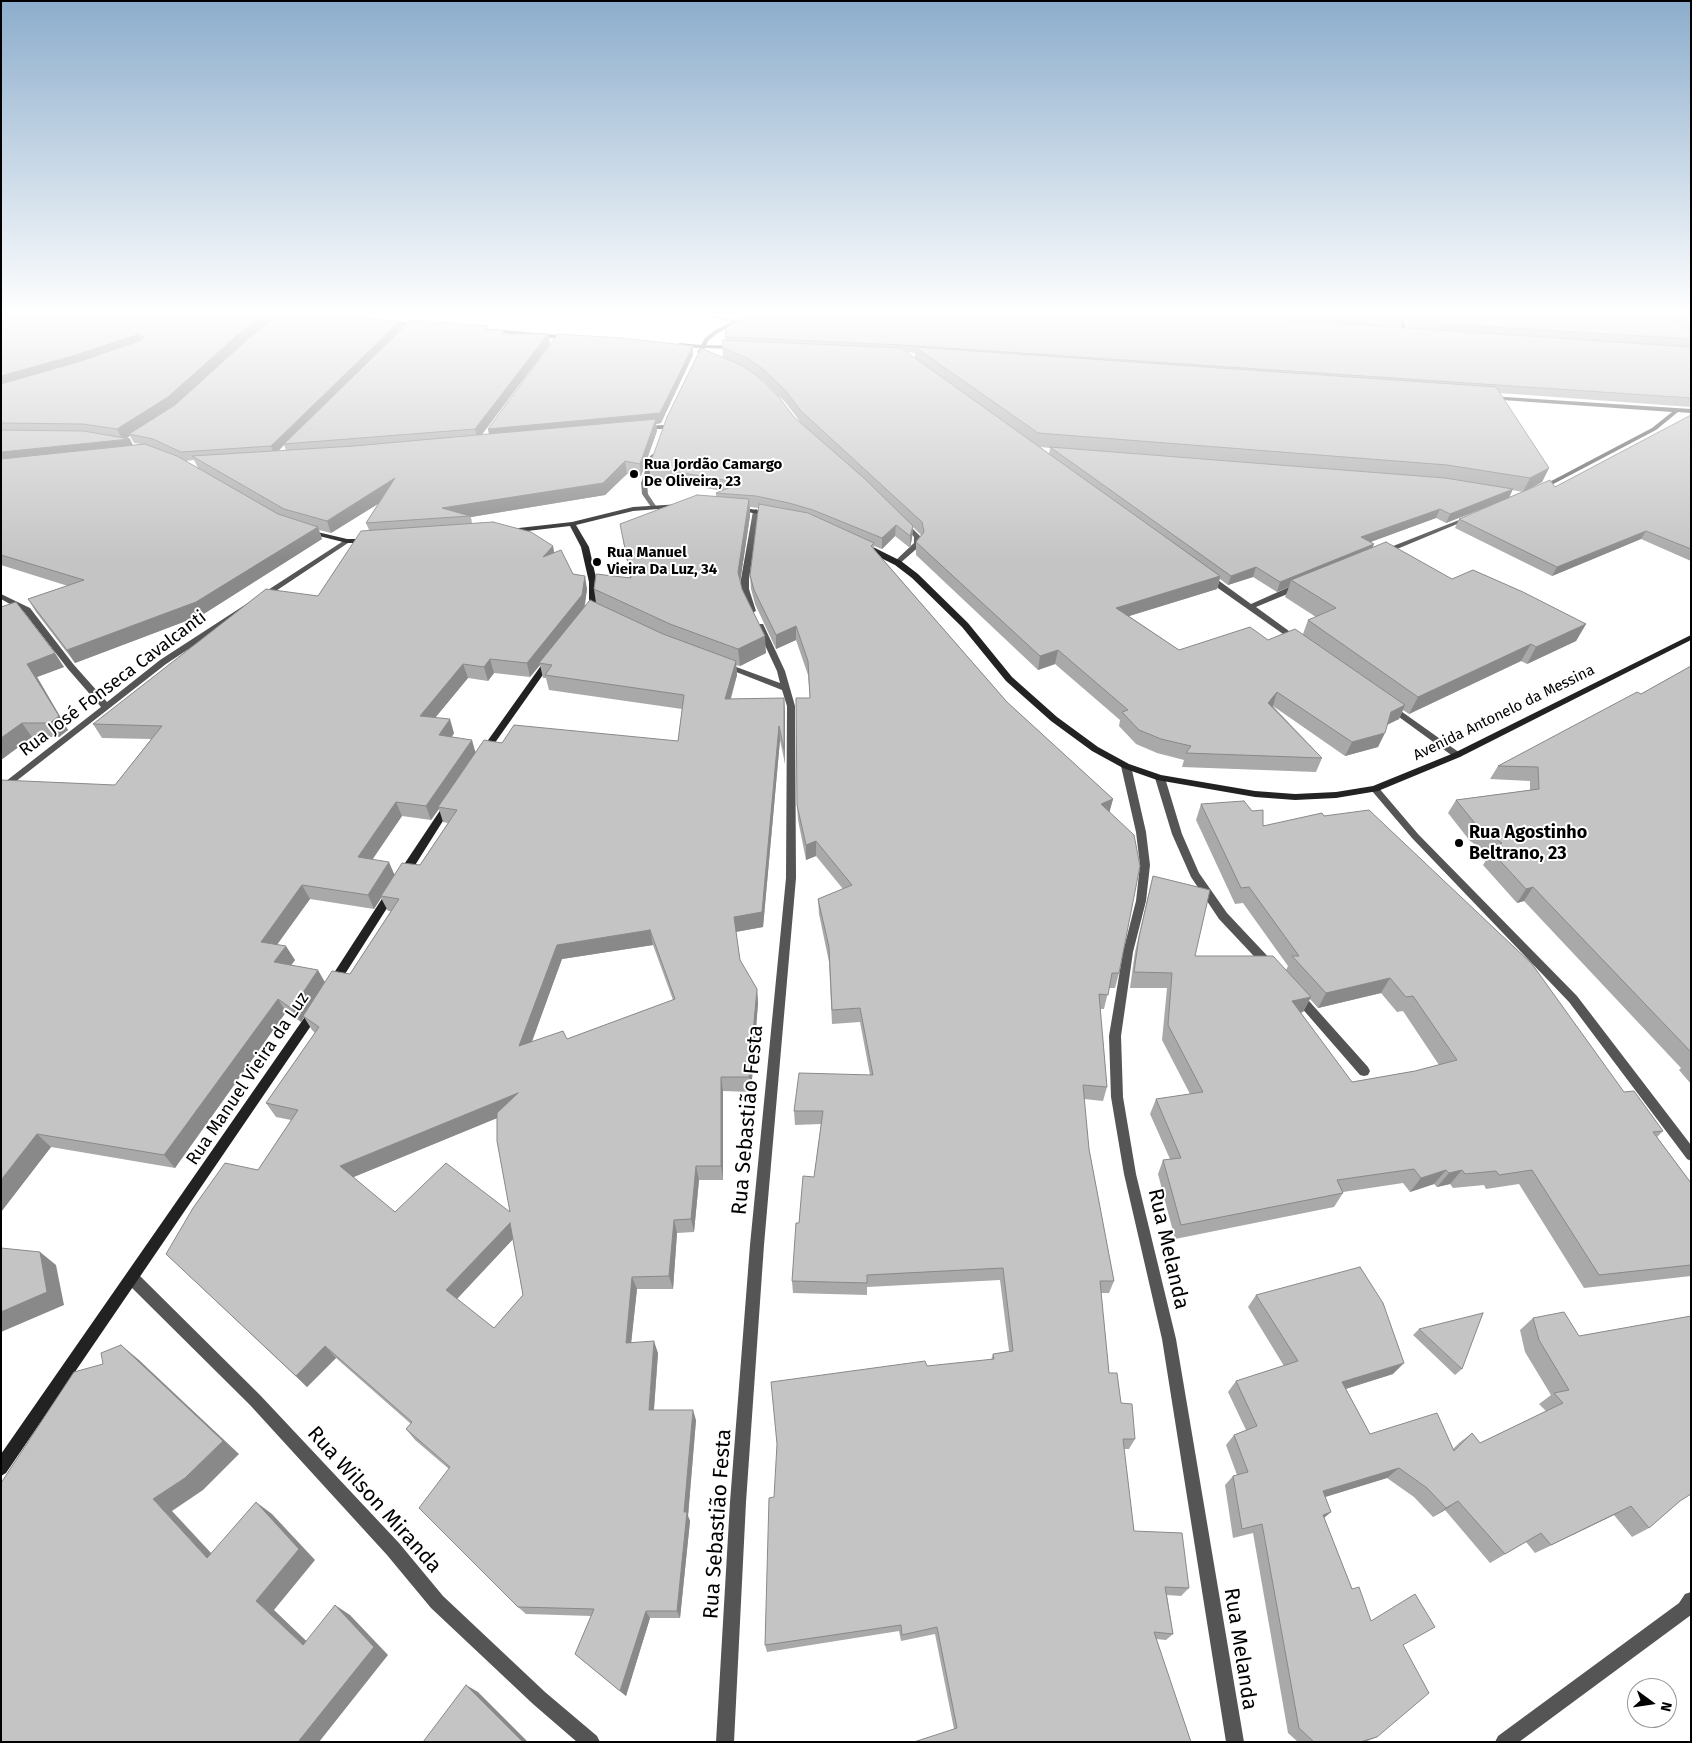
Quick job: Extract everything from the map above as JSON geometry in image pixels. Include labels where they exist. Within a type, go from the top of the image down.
[{"type":"street","points":[[1480,397],[1691,412]]},
{"type":"street","points":[[1532,492],[1654,430],[1677,410]]},
{"type":"street","points":[[634,429],[665,424],[661,436]]},
{"type":"street","points":[[653,506],[645,494],[644,483],[655,452]]},
{"type":"street","points":[[498,532],[572,524],[615,512],[653,506],[688,506]]},
{"type":"street","points":[[725,508],[780,516]]},
{"type":"street","name":"Rua Sebastião Festa","points":[[725,1742],[738,1502],[757,1245],[791,878],[791,706],[781,671],[748,604],[744,589],[756,511]]},
{"type":"street","points":[[1373,556],[1481,513]]},
{"type":"street","points":[[898,564],[918,544],[918,537],[901,519]]},
{"type":"street","points":[[572,524],[585,547],[593,582],[592,601],[594,611],[580,622]]},
{"type":"street","points":[[303,530],[347,541],[371,541]]},
{"type":"street","name":"Rua José Fonseca Cavalcanti","points":[[1,790],[163,662],[347,541]]},
{"type":"street","name":"Avenida Antonelo da Messina","points":[[858,542],[898,564],[915,576],[964,625],[1009,679],[1054,719],[1094,748],[1126,766],[1160,778],[1218,789],[1295,797],[1336,795],[1374,789],[1457,755],[1691,637]]},
{"type":"street","points":[[1204,575],[1303,644]]},
{"type":"street","points":[[1250,608],[1305,584]]},
{"type":"street","points":[[1,596],[27,610],[71,668],[106,706]]},
{"type":"street","points":[[478,761],[555,653]]},
{"type":"street","points":[[716,663],[785,688]]},
{"type":"street","points":[[1384,703],[1457,755]]},
{"type":"street","name":"Rua Melanda","points":[[1126,766],[1141,832],[1145,865],[1141,901],[1128,952],[1115,1036],[1117,1097],[1130,1174],[1169,1339],[1235,1742]]},
{"type":"street","points":[[1160,778],[1177,834],[1195,874],[1223,916],[1364,1071]]},
{"type":"street","points":[[1374,789],[1415,836],[1572,999],[1691,1155]]},
{"type":"street","name":"Rua Manuel Vieira da Luz","points":[[1,1468],[133,1279],[323,1000],[456,792]]},
{"type":"street","name":"Rua Wilson Miranda","points":[[133,1279],[255,1400],[393,1549],[437,1602],[539,1698],[591,1742]]},
{"type":"street","points":[[1504,1742],[1685,1609],[1691,1600]]},
{"type":"building","points":[[1,396],[169,396],[117,429],[83,424],[1,423]]},
{"type":"building","points":[[185,396],[322,396],[271,446],[181,452],[153,439],[129,434],[175,405]]},
{"type":"building","points":[[333,396],[500,396],[475,429],[284,444]]},
{"type":"building","points":[[512,396],[668,396],[660,413],[488,429]]},
{"type":"building","points":[[677,396],[778,396],[794,417],[865,479],[913,526],[910,536],[896,525],[882,538],[813,510],[789,503],[756,496],[716,493],[741,483],[649,467],[667,417]]},
{"type":"building","points":[[790,396],[969,396],[1220,576],[1116,608],[1179,650],[1250,627],[1268,640],[1295,629],[1405,705],[1391,712],[1385,733],[1352,742],[1277,692],[1268,703],[1322,758],[1186,753],[1191,746],[1161,739],[1139,730],[1122,712],[1128,710],[1058,650],[1040,656],[916,542],[924,532],[922,522],[801,411]]},
{"type":"building","points":[[986,396],[1502,396],[1549,468],[1530,478],[1447,465],[1038,433]]},
{"type":"building","points":[[1666,396],[1691,396],[1691,398]]},
{"type":"building","points":[[1691,415],[1691,549],[1646,531],[1557,567],[1459,519],[1550,480],[1555,487]]},
{"type":"building","points":[[656,419],[640,464],[625,461],[603,483],[442,508],[470,516],[366,523],[395,478],[327,521],[284,509],[192,456],[354,446]]},
{"type":"building","points":[[1,430],[83,431],[130,439],[1,452]]},
{"type":"building","points":[[145,444],[177,456],[278,514],[318,527],[196,602],[67,650],[28,599],[84,580],[1,555],[1,459]]},
{"type":"building","points":[[1050,447],[1445,478],[1513,489],[1450,514],[1440,509],[1361,537],[1374,544],[1280,582],[1256,567],[1231,576]]},
{"type":"building","points":[[697,495],[749,499],[738,572],[742,589],[765,636],[738,649],[670,624],[594,589],[596,574],[631,578],[620,524]]},
{"type":"building","points":[[759,504],[808,513],[874,543],[871,546],[1007,702],[1113,799],[1101,804],[1134,835],[1140,866],[1119,973],[1112,973],[1108,995],[1099,994],[1107,1087],[1083,1085],[1089,1149],[1114,1281],[1100,1281],[1109,1373],[1117,1373],[1121,1403],[1132,1404],[1135,1439],[1123,1439],[1134,1531],[1182,1533],[1189,1588],[1165,1587],[1173,1634],[1154,1632],[1191,1742],[914,1742],[957,1728],[937,1627],[902,1635],[901,1625],[765,1645],[769,1498],[774,1497],[777,1444],[771,1382],[925,1361],[927,1366],[994,1359],[993,1354],[1013,1351],[1003,1268],[867,1275],[867,1283],[792,1281],[796,1223],[799,1223],[803,1176],[814,1177],[823,1111],[794,1111],[799,1073],[873,1075],[860,1008],[832,1010],[829,947],[818,899],[852,885],[816,841],[806,845],[797,805],[796,698],[810,698],[808,661],[796,626],[776,635],[754,590],[750,575]]},
{"type":"building","points":[[493,522],[531,532],[553,546],[543,557],[561,550],[573,574],[585,576],[582,595],[527,663],[490,659],[484,667],[463,664],[420,716],[450,719],[439,735],[472,740],[426,806],[396,802],[358,857],[389,862],[368,895],[302,885],[261,942],[286,946],[274,962],[318,970],[292,1009],[278,999],[164,1155],[37,1134],[1,1180],[1,780],[115,785],[162,726],[93,724],[266,589],[318,596],[361,531]]},
{"type":"building","points":[[1386,542],[1452,579],[1473,570],[1523,592],[1586,624],[1536,647],[1531,644],[1418,697],[1308,620],[1336,608],[1291,580]]},
{"type":"building","points":[[590,600],[663,634],[736,661],[725,699],[784,698],[784,749],[779,726],[762,912],[734,917],[740,960],[757,989],[749,1077],[721,1077],[721,1166],[696,1166],[691,1219],[674,1220],[669,1276],[632,1277],[626,1343],[654,1341],[649,1410],[693,1410],[684,1512],[687,1512],[677,1611],[646,1611],[620,1691],[575,1654],[594,1609],[518,1607],[419,1508],[450,1467],[406,1429],[412,1422],[325,1346],[296,1376],[166,1254],[193,1208],[225,1163],[258,1170],[298,1110],[266,1103],[319,1027],[303,1016],[332,971],[350,974],[399,899],[381,896],[402,863],[420,865],[457,810],[438,807],[484,740],[502,743],[514,725],[678,741],[684,695],[545,675],[552,665],[539,663]],"holes":[[[650,930],[675,999],[567,1039],[563,1031],[519,1046],[557,945]],[[518,1093],[497,1113],[497,1141],[510,1212],[446,1163],[395,1212],[340,1166]],[[510,1223],[523,1295],[494,1328],[446,1290]]]},
{"type":"building","points":[[16,602],[55,653],[27,664],[59,716],[50,723],[22,723],[1,738],[1,607]]},
{"type":"building","points":[[1691,666],[1691,1052],[1533,887],[1526,889],[1491,851],[1502,843],[1478,827],[1456,800],[1539,789],[1538,767],[1498,766],[1637,692],[1641,694]]},
{"type":"building","points":[[1244,801],[1252,811],[1263,810],[1263,826],[1322,813],[1324,816],[1369,810],[1532,964],[1624,1092],[1634,1091],[1663,1131],[1653,1132],[1691,1183],[1691,1265],[1599,1275],[1532,1170],[1499,1175],[1496,1171],[1465,1174],[1462,1170],[1449,1173],[1446,1170],[1421,1178],[1414,1169],[1337,1180],[1343,1193],[1181,1225],[1163,1160],[1181,1158],[1156,1099],[1203,1092],[1168,1025],[1172,973],[1134,972],[1139,937],[1153,876],[1210,890],[1195,956],[1273,956],[1311,997],[1292,1001],[1352,1082],[1415,1071],[1457,1060],[1413,996],[1406,997],[1390,978],[1326,993],[1292,956],[1299,956],[1249,887],[1241,888],[1201,804]]},
{"type":"building","points":[[1,1248],[40,1252],[47,1292],[1,1312]]},
{"type":"building","points":[[1360,1267],[1383,1303],[1404,1363],[1342,1382],[1370,1434],[1437,1413],[1454,1451],[1472,1433],[1480,1443],[1563,1403],[1554,1393],[1569,1390],[1539,1340],[1533,1318],[1564,1312],[1579,1336],[1691,1316],[1691,1494],[1649,1528],[1631,1506],[1551,1545],[1541,1533],[1505,1554],[1458,1501],[1446,1508],[1427,1488],[1399,1468],[1323,1491],[1331,1512],[1323,1515],[1352,1589],[1359,1587],[1371,1621],[1415,1594],[1435,1627],[1403,1645],[1429,1693],[1377,1737],[1360,1742],[1314,1742],[1299,1728],[1262,1524],[1242,1529],[1233,1476],[1248,1472],[1234,1435],[1257,1426],[1236,1381],[1298,1361],[1256,1295]]},
{"type":"building","points":[[1483,1313],[1462,1369],[1419,1329]]},
{"type":"building","points":[[121,1345],[223,1441],[185,1478],[153,1499],[207,1558],[256,1502],[299,1549],[256,1601],[303,1645],[335,1605],[374,1647],[298,1742],[1,1742],[1,1483],[74,1372],[103,1364],[101,1353]]},
{"type":"building","points":[[466,1685],[523,1742],[423,1742]]},
{"type":"place","name":"Rua Jordão Camargo De Oliveira, 23","points":[[634,474]]},
{"type":"place","name":"Rua Manuel Vieira Da Luz, 34","points":[[597,562]]},
{"type":"place","name":"Rua Agostinho Beltrano, 23","points":[[1459,843]]}]
